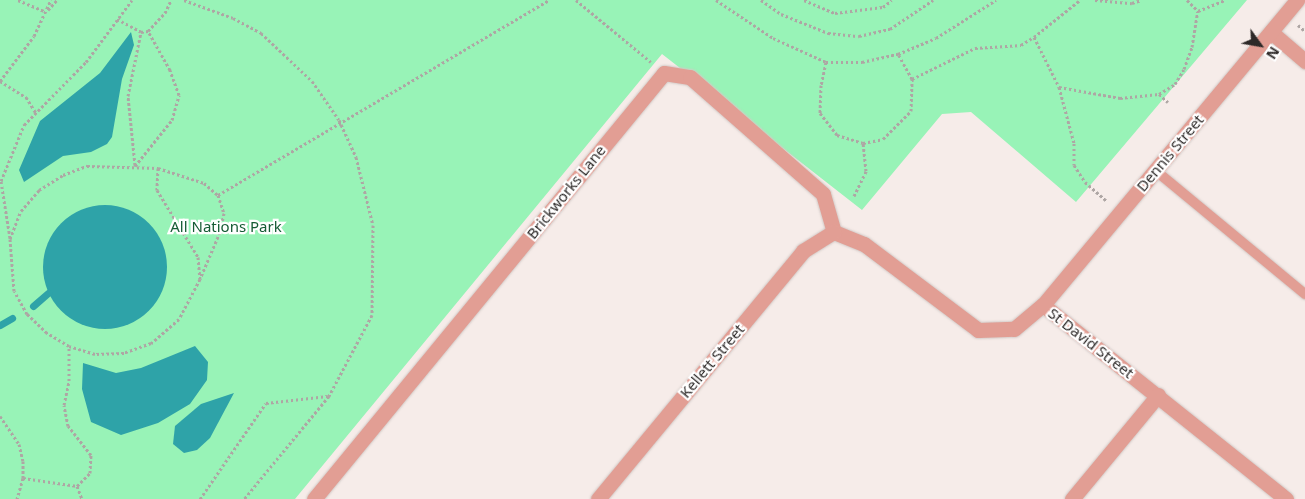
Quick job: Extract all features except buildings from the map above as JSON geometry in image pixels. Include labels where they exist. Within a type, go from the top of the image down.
[{"type":"street","name":"Dennis Street","points":[[1043,305],[1297,0]]},
{"type":"street","points":[[1271,32],[1305,61]]},
{"type":"street","points":[[664,73],[690,77],[823,194],[834,232]]},
{"type":"street","name":"Brickworks Lane","points":[[314,499],[664,73]]},
{"type":"street","name":"St David Street","points":[[834,232],[864,244],[978,330],[1014,329],[1043,305],[1286,499]]},
{"type":"street","name":"Kellett Street","points":[[598,499],[804,251],[834,232]]},
{"type":"street","points":[[1072,499],[1158,395]]},
{"type":"lane","points":[[1155,170],[1305,294]]},
{"type":"path","points":[[18,0],[46,12]]},
{"type":"path","points":[[36,113],[26,97],[0,80],[34,36],[51,0]]},
{"type":"path","points":[[46,12],[57,0]]},
{"type":"path","points":[[10,239],[21,211],[39,190],[63,175],[87,166],[158,168],[190,176],[218,195],[224,213],[220,232],[200,279],[179,319],[151,343],[124,353],[94,354],[70,346],[47,333],[26,314],[14,291],[10,239],[0,181],[24,125],[86,62],[132,0]]},
{"type":"path","points":[[117,19],[141,32],[148,31],[165,13],[170,0]]},
{"type":"path","points":[[184,0],[233,18],[261,33],[312,81],[340,120],[367,192],[373,225],[375,293],[372,315],[329,396],[244,499]]},
{"type":"path","points":[[218,195],[340,120],[549,0]]},
{"type":"path","points":[[576,0],[664,73]]},
{"type":"path","points":[[716,0],[774,38],[826,62],[862,62],[898,54],[936,38],[996,0]]},
{"type":"path","points":[[761,0],[781,14],[828,34],[859,36],[890,29],[933,0]]},
{"type":"path","points":[[804,0],[835,13],[883,7],[892,0]]},
{"type":"path","points":[[912,79],[975,48],[1021,45],[1034,37],[1080,0]]},
{"type":"path","points":[[1095,0],[1132,4],[1141,0]]},
{"type":"path","points":[[1187,0],[1198,11]]},
{"type":"path","points":[[1198,11],[1225,0]]},
{"type":"path","points":[[1059,87],[1120,98],[1159,94],[1174,84],[1184,69],[1192,47],[1198,11]]},
{"type":"path","points":[[135,166],[172,120],[179,95],[170,70],[148,31]]},
{"type":"path","points":[[135,166],[128,96],[141,32]]},
{"type":"path","points":[[1034,37],[1059,87],[1074,143],[1074,165],[1094,190]]},
{"type":"path","points":[[826,62],[821,85],[820,113],[837,135],[863,144],[883,139],[910,111],[912,79],[898,54]]},
{"type":"path","points":[[1159,94],[1168,102]]},
{"type":"path","points":[[854,196],[866,171],[863,144]]},
{"type":"path","points":[[158,168],[157,190],[198,257],[200,279]]},
{"type":"path","points":[[70,346],[69,381],[64,404],[68,426],[91,455],[90,473],[78,486]]},
{"type":"path","points":[[200,499],[266,403],[329,396]]},
{"type":"path","points":[[0,416],[19,444],[23,478],[17,499]]},
{"type":"path","points":[[23,478],[78,486]]},
{"type":"path","points":[[78,486],[82,499]]},
{"type":"green space","name":"All Nations Park","points":[[0,0],[1247,0],[1076,202],[971,112],[942,114],[862,210],[662,54],[295,499],[0,499]]},
{"type":"water","points":[[131,32],[134,45],[122,79],[112,137],[107,144],[91,152],[63,156],[24,182],[19,170],[40,121],[100,73]]},
{"type":"water","points":[[105,205],[129,210],[149,223],[162,243],[167,267],[162,291],[149,311],[129,324],[105,329],[81,324],[61,311],[48,291],[43,267],[48,243],[61,223],[81,210]]},
{"type":"water","points":[[195,346],[208,362],[207,380],[190,404],[158,423],[121,435],[91,422],[82,389],[83,363],[116,373],[141,368]]},
{"type":"water","points":[[234,393],[210,438],[197,450],[184,453],[173,444],[175,426],[201,404]]},
{"type":"waterway","points":[[33,306],[48,293]]},
{"type":"waterway","points":[[0,325],[12,318]]}]
